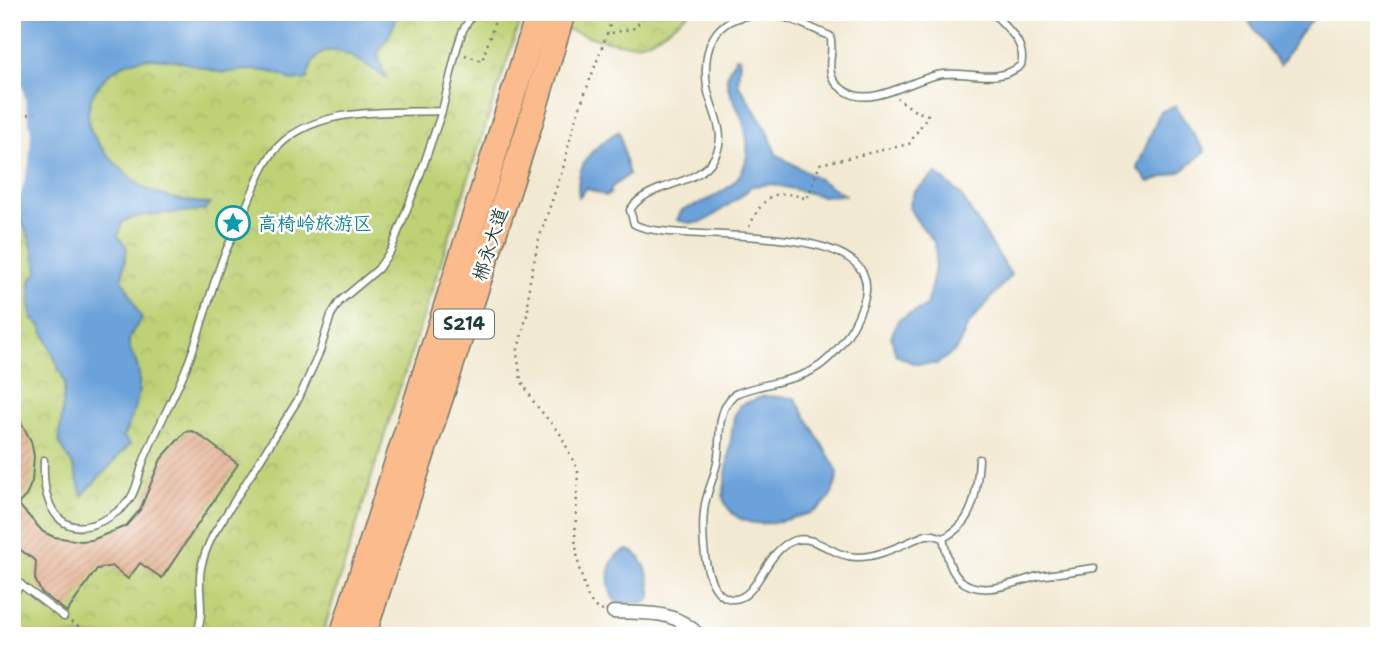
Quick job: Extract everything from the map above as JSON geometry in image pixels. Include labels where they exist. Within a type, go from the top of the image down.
[{"type":"highway","name":"郴永大道","points":[[342,636],[539,12]]},
{"type":"highway","name":"郴永大道","points":[[363,636],[529,127],[563,12]]},
{"type":"street","points":[[613,612],[676,617],[700,636]]},
{"type":"lane","points":[[196,636],[201,621],[200,580],[206,551],[299,398],[320,351],[331,316],[340,301],[377,269],[391,250],[442,111],[463,30],[474,12]]},
{"type":"lane","points":[[979,459],[978,487],[964,524],[956,532],[943,538],[926,535],[869,556],[854,557],[838,554],[808,539],[795,540],[780,547],[769,559],[752,589],[743,597],[725,597],[710,581],[704,540],[705,506],[718,461],[720,427],[727,401],[744,390],[800,376],[819,366],[838,348],[858,318],[866,289],[859,265],[850,257],[787,240],[745,235],[652,231],[634,224],[630,210],[640,199],[707,168],[716,155],[721,137],[720,128],[706,74],[711,40],[719,27],[741,15],[773,14],[830,36],[832,41],[829,65],[839,86],[860,97],[873,97],[940,74],[995,76],[1014,71],[1021,65],[1023,50],[992,12]]},
{"type":"lane","points":[[44,460],[45,490],[53,511],[67,524],[89,525],[110,517],[121,509],[135,491],[143,461],[189,362],[225,252],[271,155],[295,133],[326,121],[356,115],[442,111]]},
{"type":"lane","points":[[943,538],[951,568],[961,580],[975,588],[1008,585],[1094,568]]},
{"type":"lane","points":[[12,578],[64,617]]},
{"type":"lane","points":[[12,597],[21,584]]},
{"type":"path","points":[[456,52],[482,61],[498,12]]},
{"type":"path","points":[[613,612],[595,607],[584,586],[575,539],[578,471],[561,435],[535,404],[521,380],[517,353],[528,311],[529,285],[539,239],[564,165],[575,120],[614,12]]},
{"type":"path","points":[[607,34],[635,28],[647,12]]},
{"type":"path","points":[[12,82],[21,116],[24,147],[21,169],[12,194]]},
{"type":"path","points":[[745,235],[756,212],[773,195],[790,193],[807,200],[820,164],[909,144],[928,115],[903,103],[889,91]]},
{"type":"path","points":[[21,116],[35,113]]},
{"type":"path","points":[[64,617],[92,636]]},
{"type":"green space","name":"高椅岭旅游区","points":[[12,12],[690,12],[656,36],[632,44],[601,40],[522,15],[395,402],[322,636],[12,636]]},
{"type":"water","points":[[12,12],[399,12],[390,34],[377,54],[386,77],[351,56],[330,51],[320,54],[307,79],[292,81],[278,74],[256,70],[219,72],[181,62],[151,58],[129,62],[107,76],[99,85],[92,96],[88,120],[92,133],[109,157],[148,190],[178,200],[210,204],[204,210],[139,216],[123,221],[118,236],[127,248],[122,280],[142,319],[134,329],[129,343],[139,374],[139,391],[123,437],[130,444],[82,496],[74,468],[59,442],[65,383],[41,326],[31,317],[30,281],[38,271],[23,223],[12,213]]},
{"type":"water","points":[[1249,12],[1319,12],[1300,33],[1280,66],[1245,16]]},
{"type":"water","points":[[736,57],[740,58],[738,83],[769,134],[776,154],[845,195],[822,196],[772,184],[751,186],[742,196],[708,219],[698,223],[677,220],[682,210],[714,197],[727,188],[744,167],[746,136],[727,82],[728,72]]},
{"type":"water","points":[[1175,106],[1205,151],[1182,171],[1149,182],[1137,168],[1160,112]]},
{"type":"water","points":[[619,131],[629,174],[611,188],[610,194],[606,196],[586,188],[579,197],[579,175],[587,158],[601,143]]},
{"type":"water","points":[[936,173],[960,194],[1011,275],[968,325],[957,349],[937,364],[915,364],[896,355],[891,337],[898,320],[926,306],[934,272],[935,245],[909,207],[914,192]]},
{"type":"water","points":[[764,396],[795,398],[837,470],[837,475],[832,494],[818,509],[777,522],[755,523],[736,516],[723,498],[734,417],[740,405]]},
{"type":"water","points":[[629,550],[640,558],[646,570],[651,598],[646,602],[622,603],[614,600],[611,593],[609,578],[612,563],[621,552]]},
{"type":"pier","points":[[12,63],[23,89],[31,132],[29,164],[20,197],[12,194],[12,171],[17,146],[12,108]]},
{"type":"building","points":[[12,405],[31,441],[34,456],[32,481],[26,496],[18,504],[43,532],[54,537],[92,540],[126,526],[140,510],[161,459],[185,432],[198,434],[238,464],[162,578],[140,563],[128,579],[112,566],[97,569],[67,612],[41,592],[35,579],[36,561],[12,544]]},
{"type":"place","name":"高椅岭旅游区","points":[[233,223]]}]
